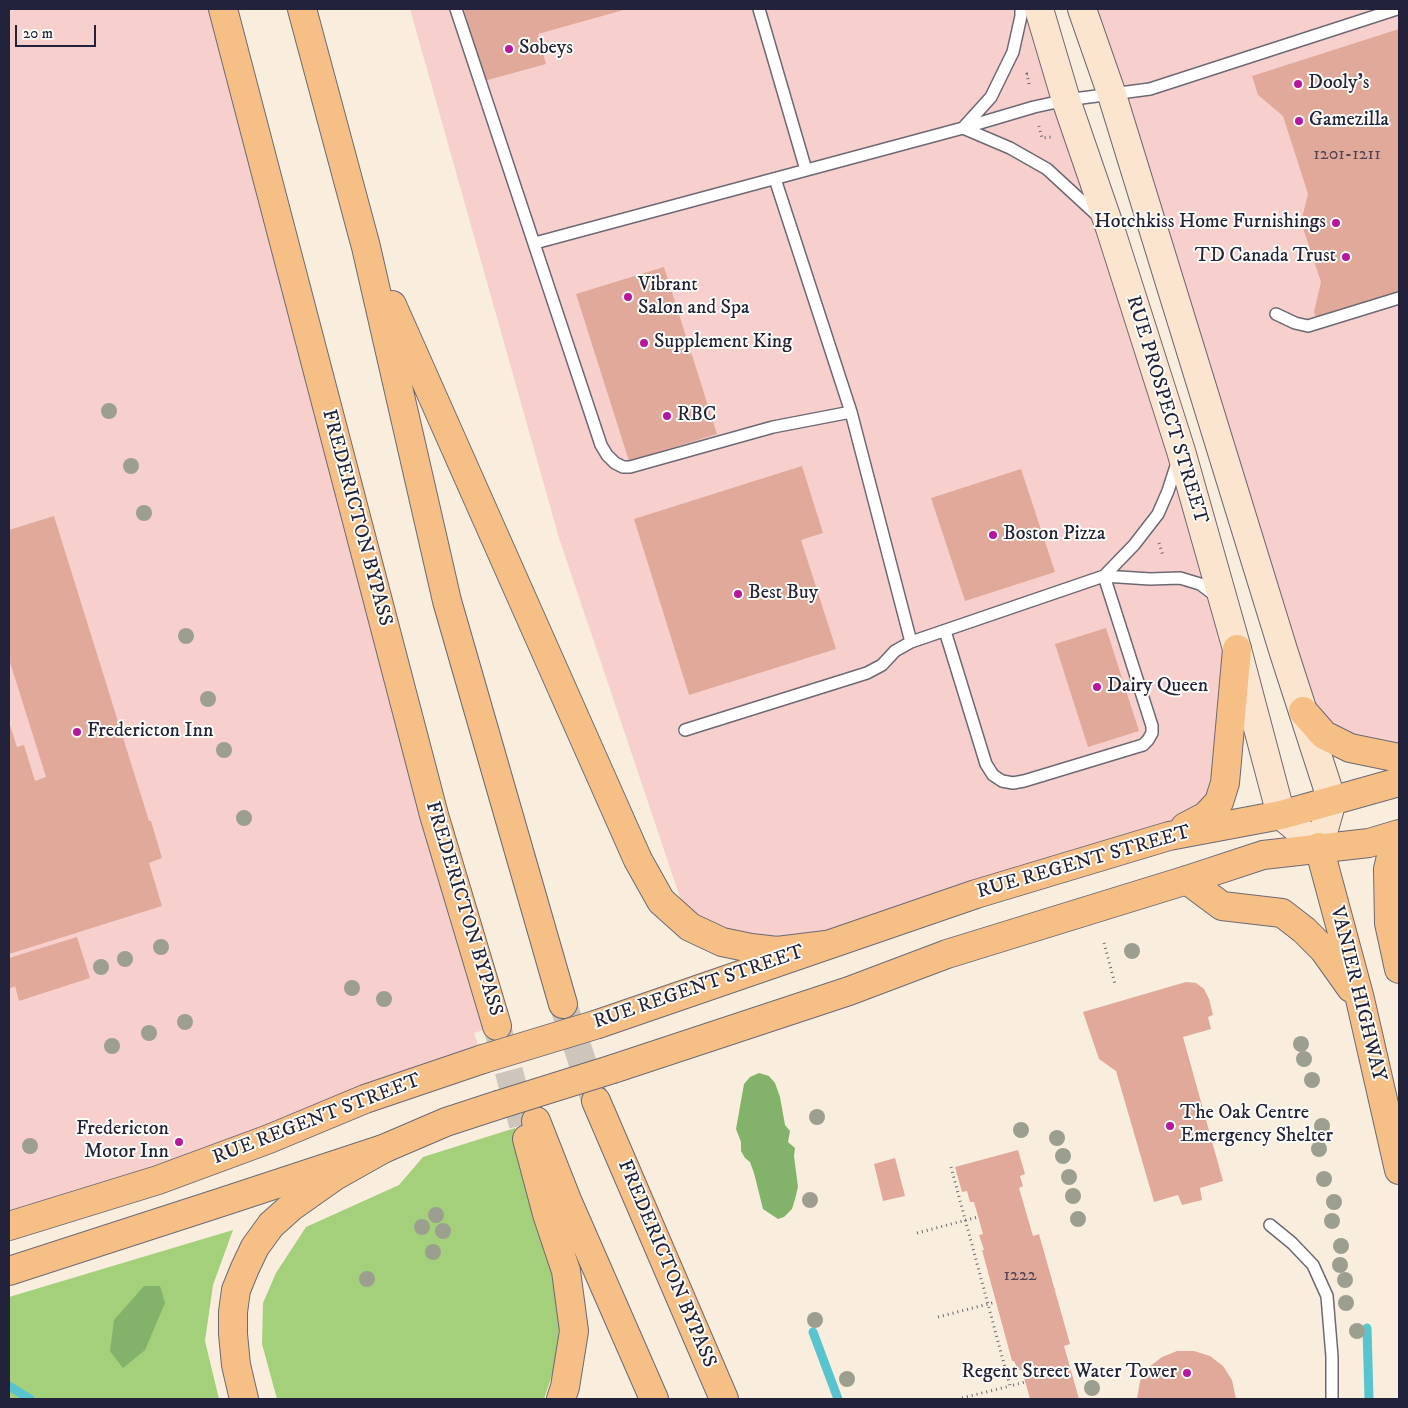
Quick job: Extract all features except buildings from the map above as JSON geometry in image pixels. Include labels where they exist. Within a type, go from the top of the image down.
[{"type":"main road","name":"FREDERICTON BYPASS","points":[[223,9],[434,815],[497,1026]]},
{"type":"main road","points":[[302,9],[366,247],[447,601],[564,1004]]},
{"type":"main road","name":"RUE PROSPECT STREET","points":[[1039,9],[1066,100],[1110,228],[1180,451],[1238,649],[1281,815]]},
{"type":"main road","name":"RUE PROSPECT STREET","points":[[1082,9],[1112,95],[1281,644],[1332,801]]},
{"type":"main road","points":[[366,247],[638,860],[661,901],[690,928],[722,942],[777,951],[826,945]]},
{"type":"main road","points":[[1169,836],[1206,816],[1219,802],[1225,783],[1238,649]]},
{"type":"main road","points":[[1303,711],[1324,735],[1333,740],[1350,748],[1399,758]]},
{"type":"main road","name":"RUE REGENT STREET","points":[[9,1226],[158,1180],[269,1139],[366,1099],[483,1059],[598,1024],[976,894],[1169,836],[1281,815],[1399,782]]},
{"type":"main road","points":[[1319,847],[1332,801]]},
{"type":"main road","points":[[1281,815],[1319,847]]},
{"type":"main road","points":[[9,1271],[383,1149],[446,1122],[849,991],[947,954],[1186,880],[1263,854],[1369,843],[1399,834]]},
{"type":"main road","points":[[1399,838],[1394,844],[1388,868],[1389,923],[1399,969]]},
{"type":"main road","name":"VANIER HIGHWAY","points":[[1319,847],[1360,999],[1399,1162]]},
{"type":"main road","points":[[1186,880],[1222,906],[1282,913],[1304,930],[1324,950],[1360,999]]},
{"type":"main road","name":"FREDERICTON BYPASS","points":[[596,1101],[724,1399]]},
{"type":"main road","points":[[561,1399],[565,1387],[574,1331],[567,1280],[529,1123],[568,1200],[654,1399]]},
{"type":"main road","points":[[244,1399],[236,1365],[232,1334],[233,1312],[236,1290],[255,1247],[271,1225],[291,1207],[335,1176],[383,1149]]},
{"type":"lane","points":[[456,9],[536,243],[601,445],[607,455],[622,467],[630,467],[773,427],[851,412]]},
{"type":"lane","points":[[759,9],[806,170]]},
{"type":"lane","points":[[963,128],[991,97],[996,88],[1013,52],[1021,9]]},
{"type":"lane","points":[[536,243],[963,128],[1034,107],[1066,100],[1150,89],[1397,9]]},
{"type":"lane","points":[[963,128],[1010,148],[1047,169],[1110,228]]},
{"type":"lane","points":[[775,179],[851,412],[911,642]]},
{"type":"lane","points":[[1276,314],[1295,323],[1308,326],[1399,298]]},
{"type":"lane","points":[[1104,576],[1134,545],[1158,514],[1168,491],[1180,451]]},
{"type":"lane","points":[[945,631],[986,764],[993,774],[1002,781],[1024,782],[1143,745],[1152,733],[1152,726],[1104,576]]},
{"type":"lane","points":[[685,730],[867,674],[882,665],[895,651],[911,642],[1104,576],[1150,579],[1180,578],[1200,584],[1223,602]]},
{"type":"lane","points":[[1270,1225],[1292,1243],[1313,1265],[1327,1296],[1332,1357],[1332,1399]]},
{"type":"path","points":[[1038,122],[1042,138],[1056,137]]},
{"type":"path","points":[[1104,943],[1115,984]]},
{"type":"path","points":[[951,1167],[1010,1386]]},
{"type":"path","points":[[917,1233],[978,1217]]},
{"type":"path","points":[[938,1316],[996,1302]]},
{"type":"path","points":[[962,1398],[1025,1382]]},
{"type":"shaded area","points":[[9,9],[223,9],[497,1026],[474,1033],[483,1059],[9,1226]]},
{"type":"shaded area","points":[[410,9],[1039,9],[1237,649],[1206,816],[826,945],[690,927],[559,538]]},
{"type":"shaded area","points":[[1082,9],[1399,9],[1399,758],[1324,735]]},
{"type":"green space","points":[[759,1073],[769,1076],[775,1083],[780,1097],[785,1125],[790,1131],[788,1142],[795,1148],[794,1156],[798,1187],[792,1209],[784,1217],[778,1219],[763,1209],[754,1173],[750,1162],[741,1151],[741,1142],[736,1129],[744,1084],[750,1077]]},
{"type":"green space","points":[[515,1128],[554,1256],[561,1313],[554,1369],[544,1399],[277,1399],[262,1344],[263,1303],[276,1273],[306,1227],[399,1185],[423,1157]]},
{"type":"green space","points":[[233,1230],[213,1285],[205,1341],[219,1399],[9,1399],[9,1297]]},
{"type":"green space","points":[[144,1286],[160,1286],[165,1303],[145,1350],[123,1368],[110,1351],[114,1320]]},
{"type":"waterway","points":[[1367,1328],[1369,1399]]},
{"type":"waterway","points":[[813,1332],[838,1399]]},
{"type":"waterway","points":[[9,1386],[30,1399]]},
{"type":"tunnel","points":[[563,1004],[595,1100]]},
{"type":"tunnel","points":[[498,1030],[523,1125]]},
{"type":"place","name":"Sobeys","points":[[509,49]]},
{"type":"place","name":"Dooly's","points":[[1298,84]]},
{"type":"place","name":"Gamezilla","points":[[1299,121]]},
{"type":"place","name":"Hotchkiss Home Furnishings","points":[[1336,223]]},
{"type":"place","name":"TD Canada Trust","points":[[1346,257]]},
{"type":"place","name":"Vibrant Salon and Spa","points":[[628,297]]},
{"type":"place","name":"Supplement King","points":[[644,343]]},
{"type":"place","name":"RBC","points":[[667,416]]},
{"type":"place","name":"Boston Pizza","points":[[993,535]]},
{"type":"place","name":"Best Buy","points":[[738,594]]},
{"type":"place","name":"Dairy Queen","points":[[1097,687]]},
{"type":"place","name":"Fredericton Inn","points":[[77,732]]},
{"type":"place","name":"The Oak Centre Emergency Shelter","points":[[1170,1126]]},
{"type":"place","name":"Fredericton Motor Inn","points":[[179,1142]]},
{"type":"place","name":"Regent Street Water Tower","points":[[1187,1373]]}]
